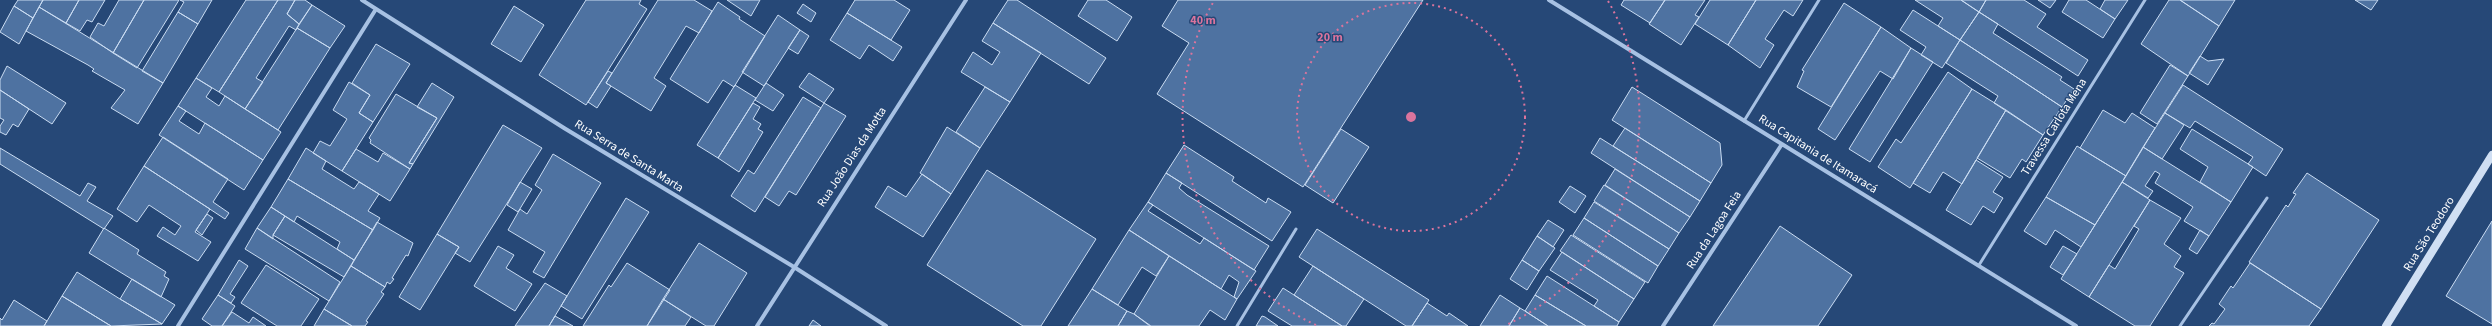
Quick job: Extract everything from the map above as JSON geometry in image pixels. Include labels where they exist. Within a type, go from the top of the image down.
[{"type":"main road","name":"Rua São Teodoro","points":[[2386,326],[2492,155]]},
{"type":"street","name":"Rua Serra de Santa Marta","points":[[362,0],[571,132],[794,267],[886,326]]},
{"type":"street","name":"Rua João Dias da Motta","points":[[757,326],[966,0]]},
{"type":"street","name":"Rua Capitania de Itamaracá","points":[[1549,0],[2076,326]]},
{"type":"street","points":[[178,326],[376,9]]},
{"type":"street","name":"Rua da Lagoa Feia","points":[[1663,326],[1782,144]]},
{"type":"lane","points":[[1744,121],[1819,0]]},
{"type":"lane","name":"Travessa Carlota Mena","points":[[1979,265],[2145,0]]},
{"type":"lane","points":[[2180,326],[2267,198]]},
{"type":"lane","points":[[1237,326],[1296,229]]},
{"type":"building","points":[[18,0],[43,0],[33,18],[14,6]]},
{"type":"building","points":[[43,0],[79,0],[66,23],[39,7]]},
{"type":"building","points":[[79,0],[105,0],[92,22],[87,20],[80,31],[66,23]]},
{"type":"building","points":[[119,0],[144,0],[113,53],[90,37],[98,23],[104,26]]},
{"type":"building","points":[[144,0],[179,0],[137,68],[113,53]]},
{"type":"building","points":[[180,0],[212,0],[198,24],[178,12],[184,2]]},
{"type":"building","points":[[246,0],[278,0],[219,92],[196,78]]},
{"type":"building","points":[[278,0],[295,0],[287,14],[299,24],[296,30],[289,26],[256,78],[263,82],[245,109],[219,92]]},
{"type":"building","points":[[295,0],[305,0],[312,5],[299,24],[287,14]]},
{"type":"building","points":[[586,0],[641,0],[639,4],[647,9],[586,105],[539,75]]},
{"type":"building","points":[[658,0],[694,0],[712,11],[699,33],[686,26],[654,78],[666,86],[651,111],[606,83]]},
{"type":"building","points":[[727,0],[760,0],[751,16]]},
{"type":"building","points":[[855,0],[894,0],[910,10],[891,40],[847,13]]},
{"type":"building","points":[[1008,0],[1017,0],[1106,58],[1089,84],[993,23]]},
{"type":"building","points":[[1088,0],[1106,0],[1132,17],[1117,41],[1078,16]]},
{"type":"building","points":[[1178,0],[1423,0],[1303,187],[1157,94],[1189,43],[1162,26]]},
{"type":"building","points":[[1624,0],[1665,0],[1650,23],[1621,5]]},
{"type":"building","points":[[1665,0],[1705,0],[1695,15],[1699,17],[1681,45],[1649,24]]},
{"type":"building","points":[[1710,0],[1756,0],[1728,45],[1695,24]]},
{"type":"building","points":[[1756,0],[1803,0],[1793,16],[1784,10],[1765,39],[1774,45],[1760,68],[1728,45]]},
{"type":"building","points":[[1915,0],[1961,0],[1979,12],[1960,40],[1938,26],[1943,18]]},
{"type":"building","points":[[1961,0],[1986,0],[1979,12]]},
{"type":"building","points":[[1986,0],[2024,0],[2046,14],[2037,27],[2088,60],[2078,76],[1979,12]]},
{"type":"building","points":[[2038,0],[2056,0],[2050,8]]},
{"type":"building","points":[[2069,0],[2086,0],[2115,19],[2103,38],[2062,12]]},
{"type":"building","points":[[2105,0],[2128,0],[2115,19],[2100,9]]},
{"type":"building","points":[[2169,0],[2180,0],[2219,26],[2188,76],[2141,44]]},
{"type":"building","points":[[2180,0],[2235,0],[2219,26]]},
{"type":"building","points":[[2355,0],[2378,0],[2371,10]]},
{"type":"building","points":[[718,2],[740,17],[739,19],[765,36],[734,87],[723,80],[708,103],[670,79]]},
{"type":"building","points":[[1844,3],[1881,27],[1831,107],[1797,87],[1804,71],[1802,70]]},
{"type":"building","points":[[803,4],[816,13],[811,22],[797,13]]},
{"type":"building","points":[[312,5],[345,26],[330,48],[297,28]]},
{"type":"building","points":[[14,6],[33,18],[19,44],[0,32]]},
{"type":"building","points":[[514,6],[544,25],[521,62],[491,44]]},
{"type":"building","points":[[39,7],[163,83],[138,124],[111,108],[125,90],[92,71],[94,69],[88,65],[26,31]]},
{"type":"building","points":[[1913,10],[1960,40],[1942,68],[1921,55],[1926,47],[1900,30]]},
{"type":"building","points":[[178,12],[198,24],[163,83],[142,71]]},
{"type":"building","points":[[1979,12],[1998,24],[1993,33],[2062,77],[2060,80],[2074,89],[2062,107],[1960,40]]},
{"type":"building","points":[[847,13],[902,47],[893,61],[869,45],[860,59],[830,40]]},
{"type":"building","points":[[778,15],[800,30],[764,86],[742,72]]},
{"type":"building","points":[[993,23],[1041,53],[1010,102],[961,72],[973,52],[992,65],[1000,52],[982,41]]},
{"type":"building","points":[[1881,27],[1911,48],[1893,79],[1880,71],[1835,140],[1818,129]]},
{"type":"building","points":[[297,28],[330,48],[278,130],[245,109]]},
{"type":"building","points":[[800,30],[809,36],[798,54],[788,48]]},
{"type":"building","points":[[1960,40],[2062,107],[2043,135],[1994,103],[1998,96],[1946,63]]},
{"type":"building","points":[[376,44],[410,64],[373,122],[359,113],[370,95],[352,83]]},
{"type":"building","points":[[1911,48],[1933,62],[1870,162],[1849,149]]},
{"type":"building","points":[[2200,56],[2208,61],[2224,59],[2208,85],[2189,73]]},
{"type":"building","points":[[2170,65],[2188,76],[2157,124],[2140,113]]},
{"type":"building","points":[[7,66],[66,103],[52,124],[0,90],[0,80]]},
{"type":"building","points":[[608,71],[612,73],[606,83],[611,86],[597,108],[588,102]]},
{"type":"building","points":[[1948,72],[1972,89],[1910,188],[1878,167],[1896,139],[1901,143]]},
{"type":"building","points":[[809,73],[834,89],[824,103],[799,87]]},
{"type":"building","points":[[196,78],[212,88],[206,97],[219,106],[225,96],[281,132],[263,160],[178,106]]},
{"type":"building","points":[[349,82],[370,95],[359,113],[373,122],[342,171],[313,153],[320,141],[330,146],[347,119],[333,110]]},
{"type":"building","points":[[432,83],[454,97],[413,164],[409,163],[437,118],[417,107]]},
{"type":"building","points":[[766,83],[784,95],[773,111],[755,100]]},
{"type":"building","points":[[735,85],[756,98],[718,158],[697,145]]},
{"type":"building","points":[[2183,85],[2283,149],[2266,176],[2248,164],[2253,157],[2195,121],[2190,128],[2165,113]]},
{"type":"building","points":[[985,87],[1010,102],[980,148],[956,132]]},
{"type":"building","points":[[1632,87],[1720,143],[1722,165],[1711,183],[1612,120]]},
{"type":"building","points":[[1972,89],[2006,110],[1962,184],[1943,172],[1930,193],[1913,183]]},
{"type":"building","points":[[0,90],[29,109],[18,127],[13,124],[6,135],[0,132],[0,126],[4,120],[0,118]]},
{"type":"building","points":[[396,94],[437,118],[409,163],[413,164],[410,169],[370,143],[371,140],[369,138]]},
{"type":"building","points":[[803,97],[821,108],[755,212],[731,196],[748,170],[754,174]]},
{"type":"building","points":[[753,103],[760,107],[753,119],[761,124],[758,129],[763,132],[739,172],[718,158]]},
{"type":"building","points":[[824,103],[846,116],[796,195],[789,191],[779,206],[765,197]]},
{"type":"building","points":[[178,106],[186,111],[179,121],[199,134],[205,123],[263,160],[244,190],[159,135]]},
{"type":"building","points":[[2006,110],[2043,135],[2026,162],[2022,159],[2010,178],[1977,158]]},
{"type":"building","points":[[2103,110],[2125,123],[2132,113],[2155,128],[2126,176],[2080,148]]},
{"type":"building","points":[[2165,113],[2184,125],[2162,159],[2143,147]]},
{"type":"building","points":[[503,125],[542,148],[470,262],[455,253],[459,247],[437,234]]},
{"type":"building","points":[[947,127],[980,148],[951,194],[920,173]]},
{"type":"building","points":[[1625,128],[1711,183],[1700,201],[1613,146]]},
{"type":"building","points":[[1341,129],[1369,147],[1333,203],[1305,185]]},
{"type":"building","points":[[2192,129],[2253,167],[2231,202],[2200,182],[2208,167],[2180,149]]},
{"type":"building","points":[[163,137],[228,179],[213,202],[229,213],[225,219],[144,166]]},
{"type":"building","points":[[1600,138],[1700,201],[1690,217],[1591,153]]},
{"type":"building","points":[[1184,145],[1234,177],[1232,181],[1266,203],[1268,198],[1291,212],[1272,241],[1166,173]]},
{"type":"building","points":[[2077,146],[2126,176],[2095,225],[2046,197]]},
{"type":"building","points":[[2143,147],[2231,202],[2209,236],[2184,221],[2193,207],[2155,183],[2160,174],[2155,171],[2145,186],[2153,191],[2148,198],[2122,182]]},
{"type":"building","points":[[0,148],[80,196],[88,183],[96,187],[87,201],[113,216],[104,229],[0,164]]},
{"type":"building","points":[[306,148],[326,161],[322,169],[354,189],[359,182],[379,194],[368,211],[380,218],[373,230],[288,179]]},
{"type":"building","points":[[356,149],[378,162],[383,153],[410,169],[390,201],[342,171]]},
{"type":"building","points":[[553,154],[601,183],[544,278],[533,272],[545,252],[508,230],[520,209],[527,214],[542,190],[535,185]]},
{"type":"building","points":[[1976,160],[2003,177],[1993,192],[2003,198],[1994,213],[1983,206],[1971,225],[1946,210]]},
{"type":"building","points":[[144,166],[210,209],[195,232],[211,242],[198,261],[157,236],[163,227],[175,235],[181,226],[149,205],[137,222],[117,209]]},
{"type":"building","points":[[1615,169],[1690,217],[1679,233],[1605,185]]},
{"type":"building","points":[[987,170],[1096,239],[1041,326],[1023,326],[927,265]]},
{"type":"building","points":[[1166,173],[1182,183],[1179,188],[1187,195],[1269,246],[1254,270],[1148,202]]},
{"type":"building","points":[[2307,173],[2379,220],[2321,309],[2249,262],[2286,205],[2288,207],[2296,194],[2293,193]]},
{"type":"building","points":[[922,174],[951,194],[923,237],[875,207],[888,186],[906,197]]},
{"type":"building","points":[[288,179],[373,230],[354,260],[337,249],[340,242],[297,216],[294,222],[271,207]]},
{"type":"building","points":[[520,182],[532,189],[518,212],[507,205]]},
{"type":"building","points":[[2122,182],[2150,200],[2089,297],[2061,279]]},
{"type":"building","points":[[1604,185],[1679,233],[1669,249],[1594,201]]},
{"type":"building","points":[[1570,186],[1586,196],[1575,213],[1559,202]]},
{"type":"building","points":[[2046,197],[2095,225],[2081,247],[2055,230],[2046,245],[2024,231]]},
{"type":"building","points":[[626,198],[649,212],[582,319],[561,306]]},
{"type":"building","points":[[2150,200],[2181,218],[2164,244],[2181,256],[2174,267],[2184,273],[2150,326],[2135,326],[2089,297],[2109,265],[2115,269],[2139,229],[2134,226]]},
{"type":"building","points":[[1148,202],[1153,205],[1148,211],[1200,244],[1204,238],[1256,271],[1237,299],[1234,297],[1239,282],[1229,275],[1221,289],[1129,230]]},
{"type":"building","points":[[1594,202],[1669,249],[1658,266],[1584,218]]},
{"type":"building","points":[[271,207],[285,216],[273,235],[273,239],[257,228]]},
{"type":"building","points":[[207,214],[213,218],[202,235],[196,230]]},
{"type":"building","points":[[285,216],[354,260],[344,277],[273,235]]},
{"type":"building","points":[[1584,218],[1658,266],[1648,283],[1573,235]]},
{"type":"building","points":[[1548,220],[1564,230],[1553,247],[1537,236]]},
{"type":"building","points":[[2492,221],[2492,324],[2446,296]]},
{"type":"building","points":[[377,222],[413,243],[408,256],[406,255],[392,278],[394,279],[390,284],[387,282],[385,287],[351,266]]},
{"type":"building","points":[[1780,226],[1852,275],[1818,326],[1713,326]]},
{"type":"building","points":[[104,228],[139,250],[137,254],[166,272],[164,276],[169,279],[161,297],[89,253]]},
{"type":"building","points":[[257,228],[340,282],[329,301],[245,249]]},
{"type":"building","points":[[1317,229],[1429,300],[1412,326],[1406,326],[1299,257]]},
{"type":"building","points":[[1129,230],[1169,256],[1156,276],[1142,267],[1118,305],[1092,289]]},
{"type":"building","points":[[2200,230],[2209,236],[2197,254],[2189,249]]},
{"type":"building","points":[[437,234],[459,247],[420,310],[399,297]]},
{"type":"building","points":[[1571,235],[1645,282],[1634,299],[1560,251]]},
{"type":"building","points":[[1537,236],[1555,248],[1539,271],[1522,260]]},
{"type":"building","points":[[699,243],[747,273],[714,326],[706,326],[663,299]]},
{"type":"building","points":[[498,246],[514,255],[506,268],[532,284],[515,311],[474,286]]},
{"type":"building","points":[[2063,246],[2077,254],[2063,275],[2050,267]]},
{"type":"building","points":[[1562,252],[1634,299],[1619,322],[1594,306],[1598,300],[1550,270]]},
{"type":"building","points":[[1169,256],[1237,299],[1225,320],[1210,310],[1199,326],[1151,326],[1134,314]]},
{"type":"building","points":[[239,260],[248,266],[230,294],[235,297],[231,303],[218,295]]},
{"type":"building","points":[[1522,260],[1539,271],[1527,290],[1510,279]]},
{"type":"building","points":[[627,263],[670,290],[647,326],[583,326],[609,285],[611,287]]},
{"type":"building","points":[[2250,263],[2321,309],[2309,326],[2209,326],[2212,323],[2214,324],[2225,309],[2219,304],[2231,286],[2233,288]]},
{"type":"building","points":[[266,265],[319,299],[301,326],[277,326],[241,303]]},
{"type":"building","points":[[351,266],[385,287],[381,292],[384,294],[366,321],[368,322],[365,326],[352,326],[324,309]]},
{"type":"building","points":[[1313,266],[1364,299],[1346,326],[1342,326],[1294,295]]},
{"type":"building","points":[[77,272],[162,324],[111,326],[62,296]]},
{"type":"building","points":[[1547,276],[1619,322],[1617,326],[1586,326],[1535,295]]},
{"type":"building","points":[[132,279],[175,305],[162,324],[120,299]]},
{"type":"building","points":[[545,283],[567,296],[549,326],[515,326]]},
{"type":"building","points":[[1283,288],[1342,326],[1292,326],[1268,311]]},
{"type":"building","points":[[1092,289],[1127,311],[1118,326],[1068,326]]},
{"type":"building","points":[[218,295],[235,306],[222,326],[212,326],[202,319]]},
{"type":"building","points":[[1500,295],[1520,308],[1509,326],[1480,326]]},
{"type":"building","points":[[1535,295],[1586,326],[1548,326],[1525,311]]},
{"type":"building","points":[[62,296],[111,326],[44,326]]},
{"type":"building","points":[[663,299],[691,317],[685,326],[647,326]]},
{"type":"building","points":[[14,300],[47,321],[44,326],[0,326],[0,318],[2,320]]},
{"type":"building","points":[[1427,303],[1447,316],[1449,313],[1468,326],[1412,326]]},
{"type":"building","points":[[1520,308],[1525,311],[1548,326],[1509,326]]},
{"type":"building","points":[[324,309],[352,326],[314,326]]},
{"type":"building","points":[[1127,311],[1134,314],[1150,326],[1118,326]]},
{"type":"building","points":[[232,312],[249,323],[253,317],[266,326],[222,326]]},
{"type":"building","points":[[555,316],[573,326],[549,326]]},
{"type":"building","points":[[1262,316],[1265,317],[1278,326],[1256,326]]},
{"type":"building","points":[[813,320],[821,326],[809,326]]}]
